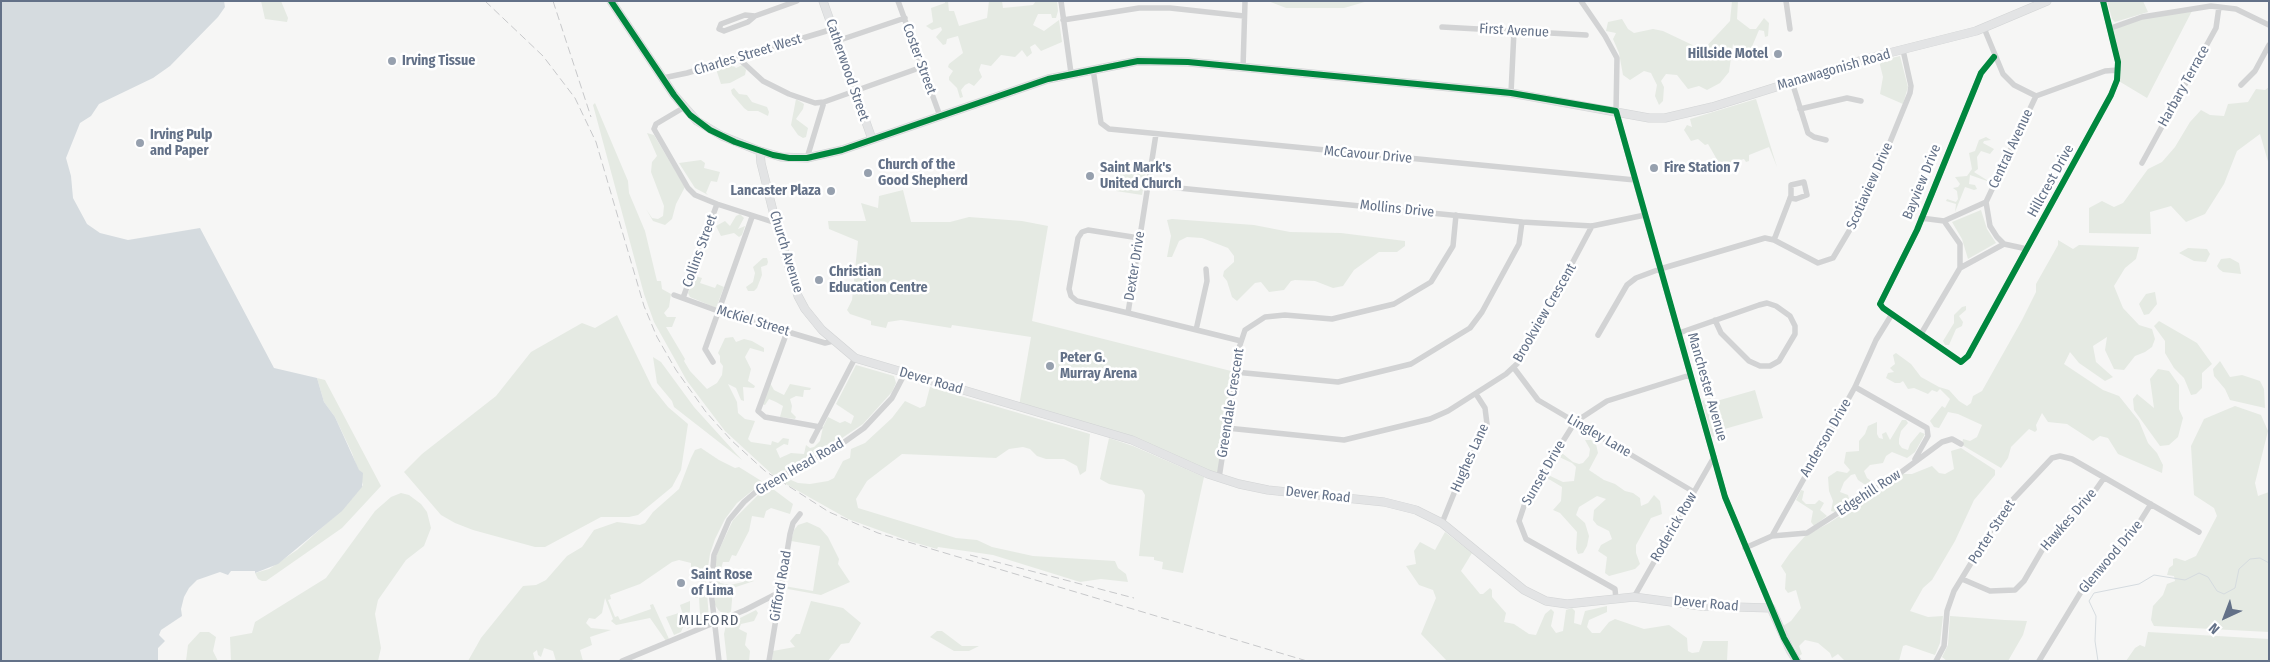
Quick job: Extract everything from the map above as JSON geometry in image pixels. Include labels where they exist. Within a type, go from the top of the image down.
[{"type":"main road","name":"Manawagonish Road","points":[[611,1],[683,108],[710,130],[760,151],[781,157],[806,158],[872,139],[1070,73],[1138,61],[1188,62],[1512,93],[1649,118],[1676,116],[1984,28],[2047,1]]},
{"type":"main road","name":"Catherwood Street","points":[[823,1],[872,139]]},
{"type":"main road","name":"Church Avenue","points":[[760,151],[761,163],[776,223],[798,296],[810,316],[834,342],[855,358]]},
{"type":"main road","name":"Dever Road","points":[[855,358],[1132,440],[1219,478],[1268,490],[1390,502],[1416,510],[1442,523],[1524,590],[1546,601],[1567,604],[1634,597],[1701,606],[1771,608]]},
{"type":"main road","name":"Manchester Avenue","points":[[1771,608],[1785,641],[1798,661]]},
{"type":"street","points":[[755,16],[744,15],[721,24],[719,28],[724,31],[748,22],[755,16],[797,1]]},
{"type":"street","name":"Coster Street","points":[[898,1],[940,116]]},
{"type":"street","points":[[1061,1],[1070,73]]},
{"type":"street","name":"Manchester Avenue","points":[[1581,1],[1605,36],[1617,58],[1619,69],[1616,111],[1635,180],[1731,514],[1771,608]]},
{"type":"street","points":[[1786,1],[1790,29]]},
{"type":"street","name":"Hillcrest Drive","points":[[1921,334],[1956,359],[1964,361],[2108,104],[2118,70],[2118,58],[2103,1]]},
{"type":"street","points":[[1243,68],[1245,2]]},
{"type":"street","points":[[2111,28],[2142,16],[2209,6],[2236,9],[2269,25]]},
{"type":"street","name":"Harbary Terrace","points":[[2142,163],[2216,28],[2219,7]]},
{"type":"street","points":[[1063,20],[1139,8],[1170,8],[1244,16]]},
{"type":"street","points":[[837,41],[905,18]]},
{"type":"street","name":"First Avenue","points":[[1442,27],[1586,35]]},
{"type":"street","points":[[1984,28],[1999,68],[2008,80],[2036,96],[2106,71],[2118,70]]},
{"type":"street","name":"Charles Street West","points":[[662,78],[738,58],[833,29]]},
{"type":"street","points":[[1512,93],[1514,31]]},
{"type":"street","points":[[2241,85],[2255,71],[2269,44]]},
{"type":"street","name":"Scotiaview Drive","points":[[1774,240],[1818,263],[1830,260],[1839,251],[1864,206],[1910,94],[1911,86],[1903,50]]},
{"type":"street","name":"Bayview Drive","points":[[1892,314],[1882,307],[1881,302],[1904,257],[1981,73],[1994,57]]},
{"type":"street","points":[[738,58],[761,79],[784,92],[813,102],[824,102],[922,67]]},
{"type":"street","name":"McCavour Drive","points":[[1093,70],[1103,125],[1108,128],[1635,180]]},
{"type":"street","points":[[1792,82],[1810,134],[1826,140]]},
{"type":"street","name":"Central Avenue","points":[[2004,244],[1990,226],[1986,202],[2036,96]]},
{"type":"street","points":[[1800,109],[1847,98],[1862,101]]},
{"type":"street","points":[[806,158],[824,102]]},
{"type":"street","points":[[683,108],[654,126],[654,131],[688,188],[695,195],[717,204],[752,217],[776,223]]},
{"type":"street","name":"Dexter Drive","points":[[1156,134],[1128,313],[1241,341]]},
{"type":"street","name":"Mollins Drive","points":[[1148,185],[1522,222],[1592,226],[1645,215]]},
{"type":"street","points":[[1598,336],[1625,287],[1636,278],[1660,268],[1764,239],[1774,240],[1790,198]]},
{"type":"street","name":"Central Avenue","points":[[1944,221],[1986,202]]},
{"type":"street","name":"Collins Street","points":[[683,298],[717,204]]},
{"type":"street","name":"Greendale Crescent","points":[[1219,478],[1235,372],[1245,330],[1265,317],[1285,315],[1332,319],[1394,304],[1422,289],[1431,282],[1453,246],[1456,215]]},
{"type":"street","points":[[713,362],[705,350],[752,217]]},
{"type":"street","points":[[1892,314],[1921,334],[1960,268],[1960,244],[1944,221],[1921,218]]},
{"type":"street","points":[[1235,372],[1338,382],[1412,364],[1470,328],[1482,312],[1519,244],[1522,222]]},
{"type":"street","name":"Brookview Crescent","points":[[1227,428],[1344,440],[1430,419],[1448,411],[1514,368],[1520,361],[1592,226]]},
{"type":"street","points":[[1128,313],[1077,301],[1071,296],[1069,289],[1078,238],[1082,232],[1088,230],[1139,238]]},
{"type":"street","points":[[1960,268],[2004,244],[2028,249]]},
{"type":"street","points":[[1196,330],[1207,281],[1206,269]]},
{"type":"street","name":"McKiel Street","points":[[674,295],[718,311],[787,332],[825,343],[834,342]]},
{"type":"street","points":[[1679,333],[1761,304],[1770,304],[1790,316],[1795,326],[1795,334],[1779,361],[1770,366],[1760,366],[1750,361],[1722,333],[1716,320]]},
{"type":"street","name":"Anderson Drive","points":[[1772,536],[1855,386],[1876,340],[1892,314]]},
{"type":"street","points":[[787,332],[758,406],[759,412],[768,418],[820,427]]},
{"type":"street","points":[[812,441],[855,358]]},
{"type":"street","name":"Lingley Lane","points":[[1514,368],[1538,400],[1694,492]]},
{"type":"street","name":"Green Head Road","points":[[719,661],[713,624],[710,582],[716,548],[732,517],[759,489],[843,443],[864,428],[892,398],[905,373]]},
{"type":"street","name":"Sunset Drive","points":[[1616,598],[1615,589],[1526,539],[1518,521],[1526,500],[1575,422],[1607,401],[1690,375]]},
{"type":"street","points":[[1855,386],[1927,428],[1928,436],[1914,461]]},
{"type":"street","name":"Hughes Lane","points":[[1442,523],[1461,476],[1487,424],[1485,408],[1476,394]]},
{"type":"street","name":"Edgehill Row","points":[[1772,536],[1807,533],[1900,473],[1914,461],[1946,440],[1954,440],[1961,444]]},
{"type":"street","name":"Roderick Row","points":[[1634,597],[1714,458]]},
{"type":"street","name":"Porter Street","points":[[1936,661],[1944,644],[1948,605],[1962,578],[2005,508],[2052,458],[2068,458],[2199,532]]},
{"type":"street","name":"Hawkes Drive","points":[[1962,578],[1990,591],[2015,590],[2024,581],[2044,546],[2085,505],[2104,478]]},
{"type":"street","name":"Glenwood Drive","points":[[2039,661],[2088,580],[2131,536],[2151,504]]},
{"type":"street","name":"Gifford Road","points":[[769,661],[793,523],[800,514]]},
{"type":"street","points":[[1745,548],[1772,536]]},
{"type":"street","points":[[622,661],[713,624],[780,592]]},
{"type":"shaded area","points":[[1,1],[224,1],[225,7],[218,17],[170,66],[153,78],[99,104],[91,116],[80,123],[66,158],[71,176],[73,198],[87,224],[100,233],[128,240],[200,228],[274,368],[317,378],[324,402],[335,417],[359,470],[363,473],[362,487],[342,511],[278,564],[255,573],[255,571],[231,571],[228,575],[220,572],[197,580],[184,597],[181,609],[182,616],[161,630],[159,635],[165,641],[158,648],[158,661],[1,661]]},
{"type":"shaded area","points":[[261,1],[281,1],[288,18],[287,22],[265,19]]},
{"type":"shaded area","points":[[945,1],[948,1],[949,11],[954,11],[959,26],[987,18],[989,1],[1002,1],[1003,8],[1033,5],[1036,1],[1057,1],[1058,11],[1056,18],[1052,18],[1051,14],[1038,14],[1033,25],[1044,31],[1059,20],[1062,42],[1041,51],[1035,44],[1030,47],[1032,53],[1027,57],[1022,50],[1015,57],[1001,55],[991,66],[981,64],[979,70],[982,77],[974,86],[969,83],[965,85],[961,90],[963,97],[960,98],[957,88],[949,80],[953,71],[948,67],[949,64],[963,53],[958,36],[947,39],[946,44],[943,45],[936,37],[942,30],[941,27],[932,30],[926,26],[933,22],[931,8],[945,3]]},
{"type":"shaded area","points":[[1268,1],[1368,1],[1344,8],[1286,8]]},
{"type":"shaded area","points":[[1732,1],[1738,1],[1737,19],[1750,29],[1756,29],[1764,18],[1769,23],[1768,36],[1765,37],[1764,31],[1759,30],[1751,49],[1761,52],[1759,56],[1747,59],[1733,44],[1729,72],[1720,83],[1707,90],[1699,86],[1688,89],[1677,75],[1666,74],[1661,81],[1664,87],[1663,101],[1659,105],[1655,96],[1657,85],[1651,73],[1644,71],[1630,80],[1623,75],[1619,53],[1613,39],[1616,33],[1606,31],[1608,22],[1622,19],[1628,29],[1634,33],[1653,29],[1663,31],[1703,50],[1730,21]]},
{"type":"shaded area","points":[[2107,1],[2143,1],[2148,12],[2115,22],[2112,19]]},
{"type":"shaded area","points":[[2193,9],[2147,98],[2117,80],[2111,28],[2133,19]]},
{"type":"shaded area","points":[[1900,56],[1908,87],[1903,104],[1880,94],[1883,77],[1879,61]]},
{"type":"shaded area","points":[[730,63],[736,68],[742,65],[746,70],[745,75],[730,83],[721,84],[716,69]]},
{"type":"shaded area","points":[[2269,87],[2269,165],[2260,134],[2237,151],[2224,184],[2205,214],[2186,222],[2171,206],[2150,212],[2151,234],[2089,233],[2089,208],[2102,201],[2114,207],[2123,203],[2148,169],[2162,162],[2175,147],[2190,122],[2201,110],[2210,115],[2224,116],[2228,104],[2248,102],[2256,89],[2265,90]]},
{"type":"shaded area","points":[[734,88],[739,94],[747,95],[752,102],[767,107],[768,116],[758,111],[748,111],[744,108],[732,94],[731,90]]},
{"type":"shaded area","points":[[796,99],[804,104],[796,119],[808,128],[806,137],[803,138],[798,135],[791,125]]},
{"type":"shaded area","points":[[1756,99],[1777,167],[1769,147],[1749,155],[1749,161],[1746,162],[1744,159],[1717,166],[1719,163],[1708,144],[1705,145],[1698,139],[1691,141],[1684,130],[1687,125],[1692,127],[1690,119]]},
{"type":"shaded area","points":[[595,103],[628,181],[629,193],[645,231],[657,281],[661,281],[662,289],[671,294],[669,307],[664,313],[667,317],[676,317],[672,327],[666,327],[690,371],[707,389],[717,383],[722,375],[723,366],[718,353],[725,338],[733,337],[736,342],[744,339],[752,341],[764,348],[764,352],[750,348],[745,357],[751,369],[748,381],[755,386],[754,388],[743,387],[744,401],[741,400],[736,388],[728,384],[737,402],[738,413],[745,419],[755,421],[748,439],[751,442],[771,445],[772,441],[778,443],[783,438],[789,439],[788,445],[784,444],[776,449],[780,458],[791,453],[804,454],[806,445],[810,448],[814,447],[820,441],[823,427],[828,417],[840,423],[845,421],[851,424],[854,416],[836,404],[856,365],[894,376],[896,383],[892,392],[863,424],[836,442],[774,476],[725,431],[687,381],[654,322],[644,294],[593,105]]},
{"type":"shaded area","points":[[647,133],[654,135],[685,187],[676,204],[672,219],[665,225],[653,221],[646,209],[652,218],[658,219],[663,216],[664,206],[651,172],[652,162],[657,156]]},
{"type":"shaded area","points":[[1986,137],[1991,140],[1984,141],[1983,143],[1994,149],[1990,154],[1981,151],[1977,157],[1978,169],[1974,172],[1990,182],[1970,175],[1969,184],[1975,185],[1977,189],[1965,187],[1955,212],[1956,204],[1946,201],[1947,199],[1956,202],[1958,199],[1957,191],[1953,188],[1958,187],[1960,184],[1955,177],[1967,176],[1972,169],[1969,153],[1975,151],[1979,140]]},
{"type":"shaded area","points":[[701,160],[705,163],[704,168],[720,172],[717,182],[711,181],[706,193],[708,195],[695,188],[679,163]]},
{"type":"shaded area","points":[[1121,163],[1147,168],[1142,195],[1116,191]]},
{"type":"shaded area","points":[[903,190],[911,222],[950,222],[969,217],[1022,221],[1048,226],[1032,321],[1235,372],[1219,478],[1158,451],[1019,406],[1031,337],[952,325],[951,328],[901,320],[888,322],[886,328],[871,325],[871,321],[850,314],[847,310],[852,300],[858,241],[829,229],[828,221],[866,221],[861,203],[878,208],[879,196]]},
{"type":"shaded area","points":[[1981,210],[1987,229],[1996,243],[1968,259],[1962,239],[1952,222]]},
{"type":"shaded area","points":[[740,214],[744,218],[738,229],[745,226],[742,235],[739,237],[734,233],[721,236],[716,226],[725,221],[730,226],[736,216]]},
{"type":"shaded area","points":[[1167,220],[1254,225],[1290,232],[1341,233],[1405,241],[1405,246],[1397,252],[1379,252],[1354,270],[1343,286],[1333,288],[1315,281],[1295,280],[1291,281],[1284,290],[1269,292],[1261,282],[1255,283],[1237,301],[1232,297],[1227,281],[1223,276],[1224,271],[1234,262],[1234,256],[1228,248],[1202,238],[1187,237],[1179,241],[1172,257],[1167,257],[1171,236]]},
{"type":"shaded area","points":[[2058,240],[2073,249],[2079,245],[2139,247],[2136,259],[2125,268],[2114,286],[2123,308],[2139,325],[2152,329],[2155,339],[2152,347],[2135,356],[2124,370],[2114,369],[2105,350],[2107,337],[2093,346],[2096,362],[2113,377],[2105,381],[2079,363],[2070,352],[2064,364],[2103,390],[2119,396],[2139,421],[2148,443],[2157,453],[2163,465],[2162,473],[2118,454],[2108,438],[2100,436],[2093,441],[2067,424],[2048,422],[2042,413],[2036,425],[2037,430],[2035,432],[2029,429],[2011,447],[2008,458],[2001,468],[1962,445],[1963,439],[1970,441],[1977,437],[1982,425],[1958,414],[1948,412],[1939,428],[1934,427],[1930,421],[1942,406],[1945,408],[1950,399],[1940,389],[1937,392],[1932,390],[1928,394],[1914,388],[1908,389],[1903,381],[1895,383],[1886,378],[1888,373],[1894,372],[1890,368],[1895,364],[1893,355],[1896,353],[1911,364],[1921,377],[1949,390],[1959,401],[1967,406],[1971,403],[1973,396],[1982,391],[2022,320],[2036,292],[2036,284],[2058,245]]},
{"type":"shaded area","points":[[2188,248],[2207,249],[2210,254],[2206,262],[2194,261],[2179,253]]},
{"type":"shaded area","points":[[763,258],[767,258],[768,262],[767,265],[761,267],[762,275],[757,288],[754,291],[748,291],[746,287],[753,282],[755,273],[753,267]]},
{"type":"shaded area","points":[[2230,258],[2239,263],[2241,274],[2223,272],[2219,269],[2217,266],[2221,259]]},
{"type":"shaded area","points":[[695,276],[702,278],[700,283],[715,288],[717,284],[724,287],[716,308],[690,297],[688,293]]},
{"type":"shaded area","points":[[2155,292],[2157,304],[2149,314],[2144,315],[2139,304],[2146,294]]},
{"type":"shaded area","points":[[1966,306],[1966,310],[1959,316],[1963,322],[1962,326],[1956,329],[1949,345],[1945,345],[1943,341],[1954,323],[1954,315],[1962,307]]},
{"type":"shaded area","points":[[617,315],[652,387],[668,407],[688,424],[681,470],[672,487],[638,515],[629,517],[601,517],[545,547],[535,547],[473,530],[441,515],[404,472],[422,454],[496,396],[531,352],[582,323],[595,328]]},
{"type":"shaded area","points":[[2159,321],[2197,343],[2212,364],[2202,373],[2202,388],[2196,394],[2191,395],[2184,378],[2174,368],[2165,353],[2165,341],[2154,326]]},
{"type":"shaded area","points":[[653,357],[661,362],[694,407],[742,460],[674,407],[672,401],[657,383]]},
{"type":"shaded area","points":[[2220,361],[2230,377],[2242,375],[2260,381],[2264,389],[2265,408],[2230,400],[2225,389],[2214,376],[2213,369]]},
{"type":"shaded area","points":[[2158,369],[2169,371],[2179,385],[2179,409],[2183,418],[2178,437],[2169,445],[2160,446],[2134,410],[2133,399],[2137,394],[2154,408],[2150,379]]},
{"type":"shaded area","points":[[317,378],[325,380],[381,486],[342,528],[266,581],[262,581],[258,579],[255,573],[269,569],[297,550],[336,515],[363,485],[352,453],[335,417],[324,402]]},
{"type":"shaded area","points":[[770,383],[774,390],[784,395],[790,384],[811,388],[810,390],[804,390],[803,397],[796,396],[790,399],[791,412],[796,417],[795,419],[780,417],[783,406],[776,402],[769,399],[765,405],[762,404]]},
{"type":"shaded area","points":[[930,387],[1090,434],[1086,471],[1080,475],[1077,466],[1064,459],[1046,459],[1037,456],[1030,449],[1023,447],[1009,449],[996,458],[902,454],[867,481],[856,499],[858,508],[956,538],[977,540],[992,547],[1033,556],[1115,561],[1118,568],[1126,574],[1128,582],[1101,579],[1080,582],[993,555],[938,547],[937,549],[909,541],[848,519],[784,483],[791,480],[810,484],[834,478],[843,461],[850,458],[851,449],[865,443],[892,418],[905,401],[920,408],[925,406]]},
{"type":"shaded area","points":[[1755,390],[1763,418],[1721,430],[1722,434],[1712,437],[1702,401],[1711,398],[1713,402]]},
{"type":"shaded area","points":[[2235,406],[2261,415],[2268,431],[2255,483],[2258,496],[2269,492],[2269,632],[2154,626],[2151,620],[2153,606],[2163,595],[2167,584],[2175,581],[2174,576],[2167,575],[2169,568],[2173,565],[2173,559],[2185,561],[2196,556],[2217,516],[2214,508],[2194,495],[2191,446],[2204,419]]},
{"type":"shaded area","points":[[1902,420],[1906,420],[1908,423],[1901,431],[1899,439],[1899,444],[1902,448],[1908,450],[1910,444],[1920,432],[1925,434],[1915,452],[1907,458],[1892,452],[1886,456],[1883,463],[1870,465],[1864,471],[1867,478],[1874,483],[1873,487],[1867,486],[1858,480],[1855,474],[1851,475],[1844,482],[1840,492],[1848,495],[1850,502],[1835,512],[1831,511],[1833,501],[1829,491],[1828,477],[1837,471],[1847,473],[1850,470],[1844,463],[1846,452],[1859,451],[1859,441],[1865,434],[1868,426],[1877,422],[1879,438],[1883,439],[1882,434],[1886,432],[1890,440]]},
{"type":"shaded area","points":[[1109,438],[1133,446],[1204,477],[1183,573],[1162,569],[1163,562],[1154,560],[1154,557],[1139,556],[1145,495],[1142,490],[1109,484],[1100,479]]},
{"type":"shaded area","points":[[1585,440],[1591,440],[1596,444],[1598,453],[1589,470],[1625,491],[1633,493],[1640,498],[1641,506],[1648,503],[1654,495],[1660,501],[1662,514],[1651,518],[1636,545],[1636,553],[1640,564],[1635,569],[1609,576],[1605,573],[1607,557],[1598,551],[1601,545],[1612,539],[1609,531],[1597,525],[1593,520],[1594,510],[1606,499],[1597,496],[1579,507],[1576,515],[1585,523],[1589,536],[1583,553],[1578,554],[1576,549],[1577,532],[1560,513],[1553,510],[1561,501],[1562,487],[1547,478],[1546,474],[1563,482],[1574,481],[1576,467],[1557,456],[1559,453],[1563,454],[1573,462],[1583,463],[1589,456],[1590,449]]},
{"type":"shaded area","points":[[701,448],[719,460],[735,468],[739,467],[763,482],[737,503],[725,519],[715,539],[710,554],[706,580],[709,619],[687,629],[696,616],[700,615],[699,597],[695,598],[695,595],[701,581],[699,575],[691,567],[691,563],[679,560],[672,562],[640,584],[610,595],[611,599],[608,600],[615,617],[618,616],[620,620],[651,609],[650,605],[653,604],[669,639],[666,641],[650,618],[616,625],[611,621],[613,619],[605,598],[602,613],[595,619],[589,618],[586,623],[591,628],[611,630],[590,637],[592,645],[580,650],[583,661],[556,661],[553,651],[544,648],[541,657],[538,655],[537,650],[533,653],[535,661],[468,661],[481,638],[523,586],[536,585],[546,580],[567,556],[582,547],[594,530],[617,522],[640,525],[645,523],[653,512],[679,489],[695,450]]},
{"type":"shaded area","points":[[1961,448],[1995,470],[1995,475],[1974,500],[1955,541],[1932,580],[1923,588],[1910,611],[1928,617],[1943,616],[1940,643],[1935,655],[1906,645],[1903,646],[1899,661],[1845,661],[1838,654],[1832,658],[1830,653],[1818,643],[1805,640],[1799,646],[1802,654],[1799,656],[1783,626],[1791,621],[1801,608],[1796,590],[1788,593],[1785,589],[1786,574],[1781,566],[1790,553],[1805,536],[1829,523],[1903,474],[1912,474],[1932,466],[1939,473],[1945,474],[1954,469],[1951,451]]},
{"type":"shaded area","points":[[773,489],[793,504],[790,514],[771,508],[766,511],[764,518],[752,516],[749,531],[736,556],[732,555],[729,562],[723,562],[720,572],[714,570],[717,554],[733,520],[762,491],[766,494]]},
{"type":"shaded area","points":[[1801,490],[1804,491],[1802,500],[1806,504],[1815,504],[1819,500],[1824,503],[1820,510],[1827,516],[1814,526],[1811,522],[1813,511],[1796,500]]},
{"type":"shaded area","points":[[401,493],[409,495],[421,504],[427,512],[431,528],[424,546],[406,560],[378,600],[375,614],[381,648],[378,661],[231,661],[230,637],[252,633],[255,622],[326,578],[375,511],[391,497]]},
{"type":"shaded area","points":[[807,522],[820,528],[828,537],[839,559],[838,564],[850,582],[821,595],[788,589],[784,586],[813,591],[820,546],[791,541],[794,530],[798,525]]},
{"type":"shaded area","points":[[1445,532],[1472,553],[1461,571],[1480,594],[1483,594],[1490,588],[1492,590],[1492,597],[1506,613],[1504,622],[1514,624],[1529,634],[1536,635],[1545,614],[1551,609],[1554,612],[1551,626],[1556,633],[1563,631],[1566,610],[1572,608],[1575,611],[1574,623],[1581,625],[1585,611],[1607,606],[1607,612],[1589,620],[1587,627],[1592,633],[1600,633],[1609,622],[1615,619],[1644,629],[1669,625],[1687,638],[1688,651],[1692,653],[1699,652],[1703,641],[1728,641],[1727,661],[1447,661],[1421,634],[1436,598],[1433,590],[1419,585],[1406,566],[1416,564],[1414,551],[1420,542],[1435,550]]},
{"type":"shaded area","points":[[713,577],[719,579],[720,583],[730,585],[743,582],[746,579],[754,581],[733,588],[731,612],[725,614],[719,611],[715,605]]},
{"type":"shaded area","points":[[690,601],[690,611],[681,632],[674,635],[666,617],[682,612],[680,605]]},
{"type":"shaded area","points":[[811,601],[843,608],[861,623],[849,643],[841,644],[828,661],[772,661],[773,651],[795,647],[790,641],[796,634],[800,634]]},
{"type":"shaded area","points":[[756,610],[758,613],[754,621],[741,624],[739,629],[747,633],[745,645],[750,651],[749,661],[727,661],[724,634],[726,625]]},
{"type":"shaded area","points":[[1950,616],[2027,621],[2023,635],[2008,661],[1947,661],[1942,657],[1948,645]]},
{"type":"shaded area","points":[[937,631],[942,631],[962,646],[979,646],[969,651],[954,651],[930,637]]},
{"type":"shaded area","points":[[200,632],[209,632],[216,637],[213,651],[218,661],[186,661],[188,645]]},
{"type":"shaded area","points":[[2148,632],[2269,639],[2269,661],[2126,661],[2135,648],[2140,645],[2145,647]]},
{"type":"waterway","points":[[2098,661],[2095,641],[2096,616],[2089,601],[2094,593],[2139,584],[2154,575],[2185,580],[2199,573],[2208,577],[2217,591],[2224,594],[2235,588],[2239,569],[2250,559],[2260,558],[2269,563]]},
{"type":"railway","points":[[485,1],[543,56],[575,98],[596,142],[644,306],[657,337],[676,370],[706,412],[731,440],[765,471],[829,512],[878,533],[1307,661]]},
{"type":"railway","points":[[553,1],[591,117]]},
{"type":"railway","points":[[970,555],[1134,598]]},
{"type":"cycle path","points":[[611,1],[674,95],[690,115],[710,130],[735,142],[773,155],[789,158],[807,158],[842,150],[1048,79],[1138,61],[1188,62],[1511,93],[1616,111],[1725,497],[1784,638],[1797,661]]},
{"type":"cycle path","points":[[1994,57],[1981,73],[1917,230],[1880,304],[1883,308],[1961,362],[1968,356],[2111,95],[2117,80],[2118,62],[2103,1]]},
{"type":"place","name":"Hillside Motel","points":[[1778,54]]},
{"type":"place","name":"Irving Tissue","points":[[392,61]]},
{"type":"place","name":"Irving Pulp and Paper","points":[[140,143]]},
{"type":"place","name":"Fire Station 7","points":[[1654,168]]},
{"type":"place","name":"Church of the Good Shepherd","points":[[868,173]]},
{"type":"place","name":"Saint Mark's United Church","points":[[1090,176]]},
{"type":"place","name":"Lancaster Plaza","points":[[831,191]]},
{"type":"place","name":"Christian Education Centre","points":[[819,280]]},
{"type":"place","name":"Peter G. Murray Arena","points":[[1050,366]]},
{"type":"place","name":"Saint Rose of Lima","points":[[681,583]]},
{"type":"district","name":"MILFORD","points":[[709,621]]}]
